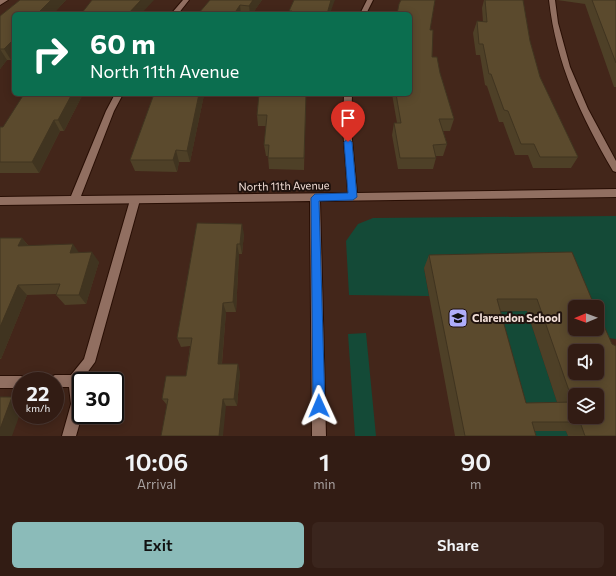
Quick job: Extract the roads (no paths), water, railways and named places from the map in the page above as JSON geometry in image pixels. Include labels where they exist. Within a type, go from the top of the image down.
[{"type":"street","points":[[0,3],[5,0]]},
{"type":"street","points":[[176,12],[186,0]]},
{"type":"street","points":[[364,12],[370,0]]},
{"type":"street","points":[[552,0],[559,47],[567,72],[580,103],[616,169]]},
{"type":"street","points":[[74,201],[110,111],[118,96]]},
{"type":"street","points":[[348,96],[347,129],[353,197]]},
{"type":"street","name":"North 11th Avenue","points":[[0,201],[616,193]]},
{"type":"street","points":[[315,198],[320,436]]},
{"type":"street","points":[[82,372],[89,362],[135,200]]},
{"type":"street","points":[[0,382],[12,382]]},
{"type":"street","points":[[69,436],[72,424]]},
{"type":"place","name":"Clarendon School","points":[[458,318]]}]
